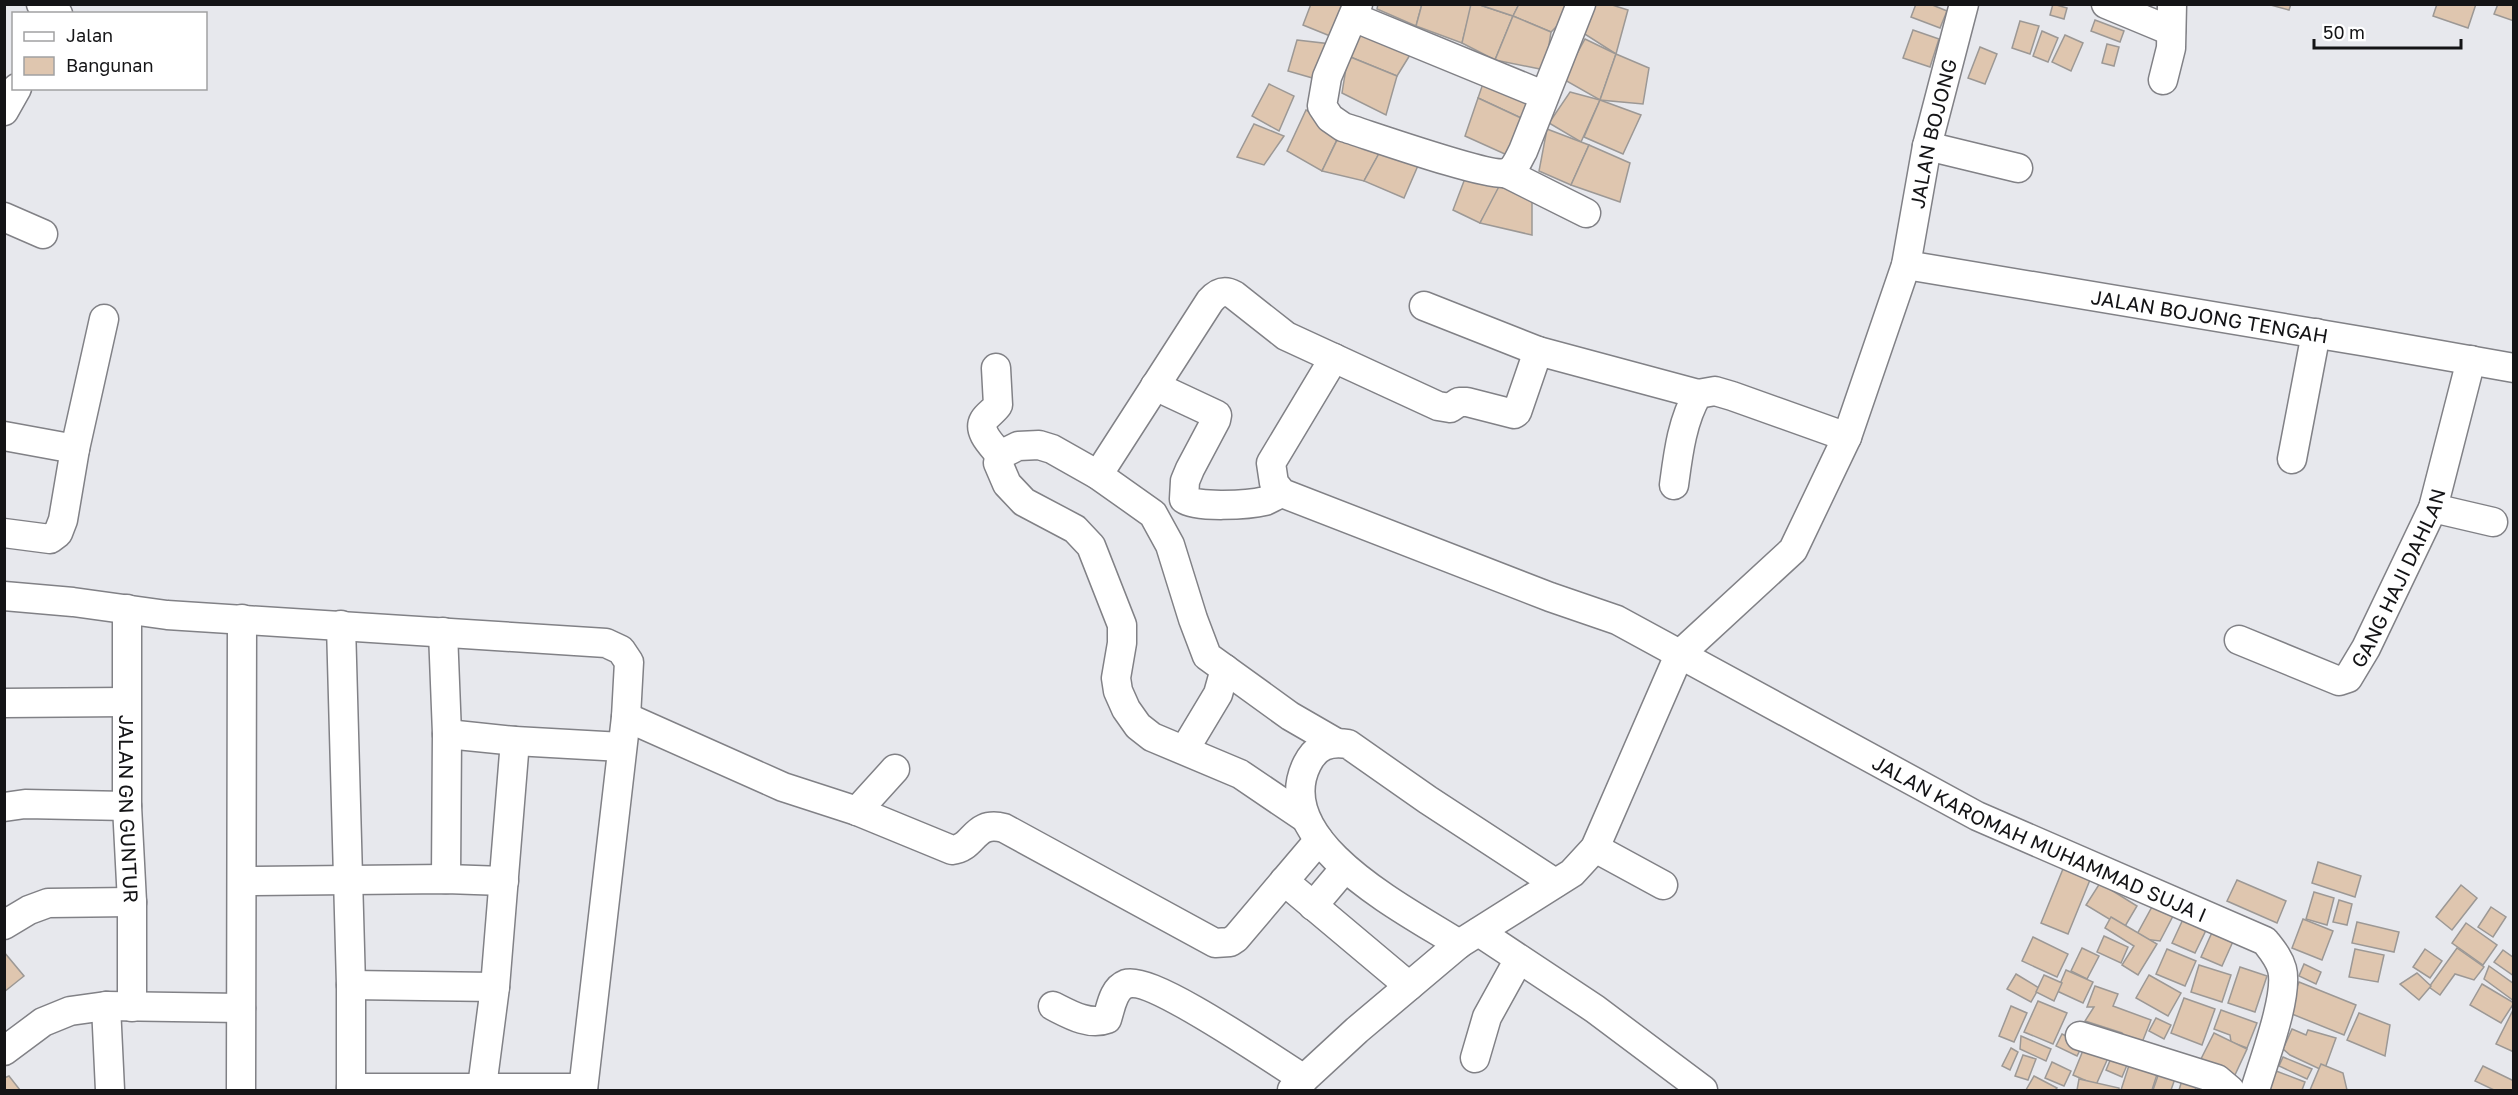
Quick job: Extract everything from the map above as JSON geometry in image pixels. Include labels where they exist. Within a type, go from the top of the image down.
[{"type":"street","points":[[41,4],[55,12]]},
{"type":"street","points":[[1506,173],[1514,168],[1523,151],[1543,95],[1559,64],[1581,4]]},
{"type":"street","name":"JALAN BOJONG","points":[[1679,655],[1793,550],[1847,437],[1906,265],[1927,146],[1964,4]]},
{"type":"street","points":[[2106,4],[2172,18],[2171,48],[2163,80]]},
{"type":"street","points":[[1543,95],[1355,11],[1327,77],[1322,106],[1330,118],[1343,127],[1478,169],[1506,173],[1586,213]]},
{"type":"street","points":[[4,111],[16,90]]},
{"type":"street","points":[[1927,146],[2018,168]]},
{"type":"street","points":[[4,217],[43,234]]},
{"type":"street","name":"JALAN BOJONG TENGAH","points":[[1906,265],[2316,333],[2514,369]]},
{"type":"street","points":[[1098,475],[1217,293],[1227,291],[1286,336],[1438,406],[1450,408],[1459,402],[1467,402],[1510,415],[1517,412],[1538,351]]},
{"type":"street","points":[[1424,306],[1538,351],[1698,394],[1715,392],[1732,396],[1847,437]]},
{"type":"street","points":[[4,533],[50,539],[58,533],[63,520],[75,449],[104,319]]},
{"type":"street","points":[[2292,459],[2316,333]]},
{"type":"street","points":[[1155,386],[1217,415],[1185,481],[1184,499],[1191,504],[1203,505],[1265,501],[1282,493],[1274,483],[1270,463],[1334,358]]},
{"type":"street","name":"GANG HAJI DAHLAN","points":[[2239,640],[2339,681],[2346,680],[2366,648],[2433,508],[2471,360]]},
{"type":"street","points":[[996,368],[998,405],[983,420],[982,426],[984,434],[1000,454]]},
{"type":"street","points":[[1674,485],[1679,452],[1693,402],[1698,394]]},
{"type":"street","points":[[4,436],[75,449]]},
{"type":"street","points":[[1000,454],[1018,446],[1039,445],[1052,449],[1098,475],[1153,514],[1170,545],[1202,646],[1222,682],[1290,716],[1335,742],[1348,744],[1428,800],[1555,883]]},
{"type":"street","points":[[1000,454],[998,463],[1007,484],[1024,502],[1075,529],[1091,546],[1122,625],[1122,643],[1116,678],[1118,691],[1126,709],[1138,726],[1152,737],[1240,774],[1312,829],[1345,868],[1365,884],[1469,938],[1519,959],[1595,1009],[1703,1090]]},
{"type":"street","name":"JALAN KAROMAH MUHAMMAD SUJA I","points":[[1282,493],[1550,597],[1617,620],[1977,816],[2265,941],[2274,952],[2282,970],[2283,991],[2255,1090]]},
{"type":"street","points":[[2433,508],[2493,522]]},
{"type":"street","points":[[4,596],[167,615],[341,625],[606,643],[621,650],[628,662],[626,717],[583,1089],[482,1087],[351,1089],[351,985],[341,625]]},
{"type":"street","name":"JALAN GN GUNTUR","points":[[110,1090],[132,902],[127,806],[127,609]]},
{"type":"street","points":[[241,1090],[242,619]]},
{"type":"street","points":[[443,632],[447,734],[446,879]]},
{"type":"street","points":[[1053,1006],[1079,1018],[1102,1021],[1107,1019],[1115,994],[1124,985],[1133,983],[1142,985],[1177,999],[1298,1085],[1409,986],[1469,938],[1572,873],[1594,848],[1679,655]]},
{"type":"street","points":[[1185,749],[1222,682]]},
{"type":"street","points":[[4,703],[126,702]]},
{"type":"street","points":[[626,717],[783,787],[857,811],[952,850],[963,846],[977,831],[988,826],[1004,828],[1215,943],[1230,942],[1236,938],[1284,881],[1312,829]]},
{"type":"street","points":[[447,734],[515,741],[622,747]]},
{"type":"street","points":[[482,1087],[495,987],[515,741]]},
{"type":"street","points":[[1312,829],[1301,806],[1303,772],[1309,760],[1323,745],[1335,742]]},
{"type":"street","points":[[857,811],[895,769]]},
{"type":"street","points":[[4,807],[25,804],[127,806]]},
{"type":"street","points":[[1594,848],[1663,885]]},
{"type":"street","points":[[1313,906],[1345,868]]},
{"type":"street","points":[[243,881],[504,880]]},
{"type":"street","points":[[1284,881],[1409,986]]},
{"type":"street","points":[[4,925],[29,909],[48,903],[132,902]]},
{"type":"street","points":[[1475,1058],[1481,1031],[1487,1017],[1519,959]]},
{"type":"street","points":[[351,985],[495,987]]},
{"type":"street","points":[[4,1052],[43,1022],[70,1011],[119,1007],[241,1008]]},
{"type":"street","points":[[2080,1036],[2217,1079],[2230,1090]]},
{"type":"building","points":[[1311,4],[1349,4],[1335,38],[1303,25]]},
{"type":"building","points":[[1378,4],[1422,4],[1416,26],[1377,9]]},
{"type":"building","points":[[1422,4],[1472,4],[1462,43],[1416,26]]},
{"type":"building","points":[[1471,4],[1513,16],[1495,60],[1462,43]]},
{"type":"building","points":[[1477,4],[1519,4],[1513,16]]},
{"type":"building","points":[[1519,4],[1579,4],[1551,32],[1513,16]]},
{"type":"building","points":[[1593,4],[1609,4],[1628,10],[1616,54],[1580,31]]},
{"type":"building","points":[[1916,4],[1930,4],[1947,11],[1940,28],[1911,17]]},
{"type":"building","points":[[2053,4],[2067,8],[2064,19],[2050,15]]},
{"type":"building","points":[[2267,4],[2291,4],[2289,10]]},
{"type":"building","points":[[2437,4],[2476,4],[2468,28],[2433,16]]},
{"type":"building","points":[[2498,4],[2514,4],[2514,21],[2494,14]]},
{"type":"building","points":[[1513,16],[1551,32],[1545,70],[1495,60]]},
{"type":"building","points":[[2095,20],[2124,31],[2120,42],[2091,31]]},
{"type":"building","points":[[2020,21],[2039,26],[2030,54],[2012,48]]},
{"type":"building","points":[[1360,29],[1413,50],[1397,76],[1348,56]]},
{"type":"building","points":[[1913,30],[1939,39],[1930,67],[1903,58]]},
{"type":"building","points":[[2042,31],[2058,38],[2048,62],[2033,56]]},
{"type":"building","points":[[2065,35],[2083,43],[2071,71],[2052,62]]},
{"type":"building","points":[[1585,39],[1616,54],[1600,100],[1563,79]]},
{"type":"building","points":[[1297,40],[1331,44],[1316,79],[1288,71]]},
{"type":"building","points":[[2107,44],[2119,47],[2114,66],[2102,63]]},
{"type":"building","points":[[1980,47],[1997,54],[1985,84],[1968,78]]},
{"type":"building","points":[[1616,54],[1649,68],[1643,104],[1600,100]]},
{"type":"building","points":[[1348,56],[1397,76],[1386,115],[1342,93]]},
{"type":"building","points":[[1487,72],[1533,91],[1521,118],[1478,98]]},
{"type":"building","points":[[1269,84],[1294,96],[1279,131],[1252,116]]},
{"type":"building","points":[[1570,92],[1600,100],[1581,142],[1549,123]]},
{"type":"building","points":[[1478,98],[1521,118],[1507,155],[1465,136]]},
{"type":"building","points":[[1600,100],[1641,115],[1623,154],[1584,137]]},
{"type":"building","points":[[1306,110],[1343,127],[1322,171],[1287,151]]},
{"type":"building","points":[[1254,124],[1284,136],[1264,165],[1237,157]]},
{"type":"building","points":[[1547,129],[1589,145],[1571,185],[1539,171]]},
{"type":"building","points":[[1340,134],[1386,141],[1364,181],[1322,171]]},
{"type":"building","points":[[1589,145],[1630,163],[1620,202],[1571,185]]},
{"type":"building","points":[[1382,148],[1420,161],[1404,198],[1364,181]]},
{"type":"building","points":[[1467,173],[1504,181],[1480,223],[1453,210]]},
{"type":"building","points":[[1506,173],[1532,188],[1532,235],[1480,223]]},
{"type":"building","points":[[2318,862],[2361,876],[2355,897],[2312,883]]},
{"type":"building","points":[[2065,864],[2092,875],[2068,934],[2041,923]]},
{"type":"building","points":[[2237,880],[2286,901],[2277,923],[2227,901]]},
{"type":"building","points":[[2100,883],[2137,906],[2124,928],[2086,905]]},
{"type":"building","points":[[2461,885],[2477,898],[2452,930],[2436,917]]},
{"type":"building","points":[[2314,892],[2334,898],[2327,925],[2306,919]]},
{"type":"building","points":[[2339,900],[2352,904],[2347,925],[2333,922]]},
{"type":"building","points":[[2153,905],[2173,916],[2160,941],[2135,938]]},
{"type":"building","points":[[2491,907],[2506,917],[2493,937],[2478,927]]},
{"type":"building","points":[[2185,915],[2208,926],[2195,953],[2172,943]]},
{"type":"building","points":[[2111,917],[2157,944],[2138,975],[2122,965],[2134,946],[2105,928]]},
{"type":"building","points":[[2303,919],[2333,931],[2322,960],[2292,948]]},
{"type":"building","points":[[2357,922],[2399,932],[2394,952],[2352,943]]},
{"type":"building","points":[[2466,923],[2497,945],[2483,965],[2452,943]]},
{"type":"building","points":[[2214,928],[2235,937],[2222,966],[2201,957]]},
{"type":"building","points":[[2104,936],[2128,947],[2121,963],[2097,952]]},
{"type":"building","points":[[2033,937],[2068,954],[2057,977],[2022,961]]},
{"type":"building","points":[[2082,948],[2099,956],[2087,979],[2071,971]]},
{"type":"building","points":[[2457,948],[2484,967],[2474,980],[2455,974],[2440,995],[2429,987]]},
{"type":"building","points":[[2167,949],[2196,961],[2185,986],[2156,974]]},
{"type":"building","points":[[2355,949],[2384,955],[2378,982],[2349,977]]},
{"type":"building","points":[[2425,949],[2442,961],[2430,978],[2413,967]]},
{"type":"building","points":[[2503,950],[2514,958],[2514,976],[2494,962]]},
{"type":"building","points":[[4,952],[24,976],[4,992]]},
{"type":"building","points":[[2304,964],[2321,972],[2316,984],[2299,976]]},
{"type":"building","points":[[2199,965],[2231,975],[2222,1002],[2191,992]]},
{"type":"building","points":[[2489,966],[2514,984],[2514,1001],[2484,979]]},
{"type":"building","points":[[2240,967],[2267,976],[2255,1012],[2228,1003]]},
{"type":"building","points":[[2066,970],[2093,982],[2083,1003],[2057,991]]},
{"type":"building","points":[[2417,973],[2431,986],[2419,1000],[2400,984]]},
{"type":"building","points":[[2016,974],[2039,988],[2031,1002],[2007,989]]},
{"type":"building","points":[[2044,975],[2062,983],[2054,1001],[2036,992]]},
{"type":"building","points":[[2149,975],[2181,993],[2168,1016],[2136,998]]},
{"type":"building","points":[[2299,982],[2356,1005],[2344,1035],[2287,1012]]},
{"type":"building","points":[[2482,984],[2514,1003],[2501,1023],[2470,1005]]},
{"type":"building","points":[[2095,986],[2118,994],[2113,1006],[2151,1020],[2141,1045],[2126,1039],[2122,1033],[2085,1021],[2094,1007],[2087,1007]]},
{"type":"building","points":[[2184,998],[2215,1009],[2202,1045],[2171,1033]]},
{"type":"building","points":[[2038,1001],[2067,1013],[2053,1044],[2024,1032]]},
{"type":"building","points":[[2011,1006],[2027,1013],[2014,1042],[1999,1036]]},
{"type":"building","points":[[2514,1008],[2514,1052],[2496,1044]]},
{"type":"building","points":[[2221,1010],[2257,1023],[2247,1048],[2231,1042],[2230,1035],[2214,1029]]},
{"type":"building","points":[[2359,1013],[2390,1025],[2385,1056],[2347,1040]]},
{"type":"building","points":[[2156,1018],[2171,1025],[2164,1039],[2149,1031]]},
{"type":"building","points":[[2292,1029],[2306,1035],[2308,1030],[2336,1038],[2324,1071],[2290,1055],[2283,1049]]},
{"type":"building","points":[[2214,1033],[2247,1049],[2234,1077],[2200,1061]]},
{"type":"building","points":[[2062,1034],[2083,1044],[2077,1056],[2056,1046]]},
{"type":"building","points":[[2021,1036],[2051,1049],[2046,1061],[2020,1049]]},
{"type":"building","points":[[2011,1048],[2018,1052],[2010,1070],[2002,1066]]},
{"type":"building","points":[[2084,1048],[2108,1058],[2096,1085],[2073,1075]]},
{"type":"building","points":[[2114,1051],[2130,1058],[2122,1077],[2106,1070]]},
{"type":"building","points":[[2023,1055],[2036,1059],[2028,1080],[2015,1076]]},
{"type":"building","points":[[2132,1056],[2160,1065],[2152,1090],[2121,1090]]},
{"type":"building","points":[[2283,1057],[2312,1069],[2307,1079],[2279,1066]]},
{"type":"building","points":[[2052,1062],[2071,1071],[2064,1086],[2045,1078]]},
{"type":"building","points":[[2321,1064],[2343,1073],[2347,1090],[2310,1090]]},
{"type":"building","points":[[2483,1066],[2514,1081],[2513,1090],[2494,1090],[2475,1081]]},
{"type":"building","points":[[2161,1067],[2177,1073],[2171,1090],[2153,1090]]},
{"type":"building","points":[[2276,1071],[2305,1082],[2302,1090],[2268,1090]]},
{"type":"building","points":[[2184,1074],[2199,1079],[2195,1090],[2179,1090]]},
{"type":"building","points":[[9,1076],[20,1090],[4,1090],[4,1078]]},
{"type":"building","points":[[2034,1076],[2057,1088],[2055,1090],[2026,1090]]},
{"type":"building","points":[[2079,1079],[2119,1088],[2119,1090],[2077,1090]]}]
